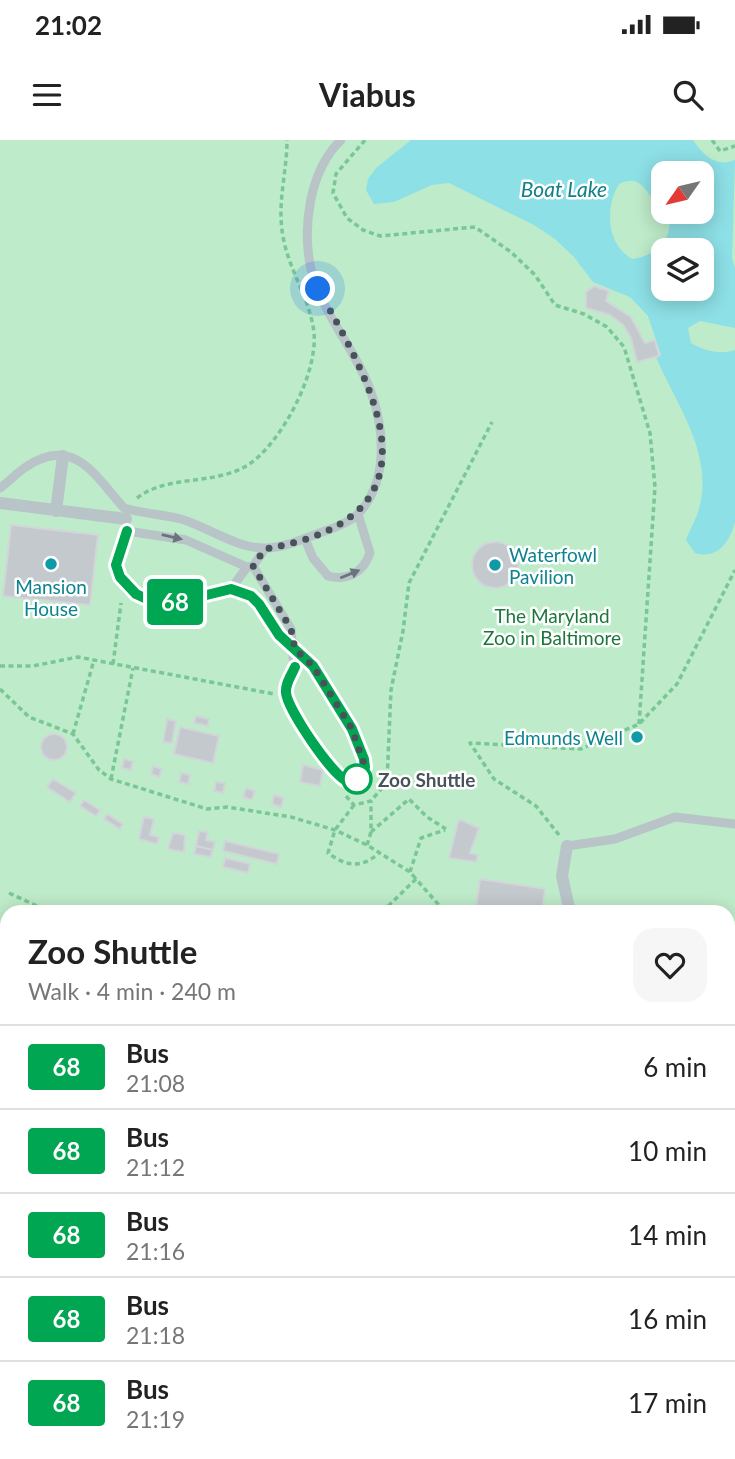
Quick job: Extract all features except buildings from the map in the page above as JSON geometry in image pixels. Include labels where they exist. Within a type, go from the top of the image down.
[{"type":"street","points":[[56,511],[63,456]]},
{"type":"street","points":[[0,503],[126,519]]},
{"type":"street","points":[[568,846],[562,876],[568,905]]},
{"type":"street","points":[[735,1075],[735,1112]]},
{"type":"lane","points":[[126,519],[180,519],[246,545],[265,549],[305,539],[333,528],[358,514],[370,496],[380,469],[380,424],[357,359],[318,289],[307,247],[313,192],[322,169],[341,140]]},
{"type":"lane","points":[[0,488],[38,459],[63,456],[76,458],[88,466],[126,519],[250,566],[291,629],[295,649],[295,667],[286,685],[287,697],[333,771],[347,781],[361,777],[365,767],[364,759],[352,729],[313,666],[295,649],[279,635],[251,596],[231,589],[178,602],[149,600],[136,594],[120,577],[116,565],[126,519]]},
{"type":"lane","points":[[305,539],[313,558],[327,576],[348,577],[360,570],[370,553],[358,514]]},
{"type":"lane","points":[[231,589],[265,549]]},
{"type":"lane","points":[[568,846],[615,839],[675,817],[735,824]]},
{"type":"path","points":[[126,519],[151,490],[225,475],[246,466],[275,440],[293,407],[309,366],[314,337],[313,325],[290,265],[281,226],[287,140]]},
{"type":"path","points":[[365,140],[336,174],[333,193],[347,218],[363,230],[380,236],[475,227],[511,252],[536,275],[555,305],[584,314],[607,327],[624,347],[650,433],[655,487],[639,724]]},
{"type":"path","points":[[712,140],[720,151],[735,146]]},
{"type":"path","points":[[379,854],[366,864],[344,865],[328,853],[335,830],[354,804],[371,801],[387,782],[391,690],[404,631],[409,583],[492,422]]},
{"type":"path","points":[[568,846],[536,806],[494,779],[470,743],[581,749],[639,724],[677,684],[735,570]]},
{"type":"path","points":[[113,664],[121,603]]},
{"type":"path","points":[[0,666],[33,666],[78,657],[287,697]]},
{"type":"path","points":[[73,734],[94,660]]},
{"type":"path","points":[[111,779],[133,667]]},
{"type":"path","points":[[0,689],[29,717],[73,734],[99,770],[111,779],[207,809],[227,807],[291,817],[335,830],[368,845],[410,872],[439,905]]},
{"type":"path","points":[[346,796],[354,804]]},
{"type":"path","points":[[371,832],[409,799],[427,817],[446,829],[421,838],[410,872]]},
{"type":"path","points":[[368,845],[371,832],[371,801]]},
{"type":"path","points":[[389,905],[415,879]]},
{"type":"path","points":[[9,893],[35,905]]},
{"type":"green space","name":"The Maryland Zoo in Baltimore","points":[[0,140],[735,140],[735,905],[0,905]]},
{"type":"water","name":"Boat Lake","points":[[411,140],[693,140],[711,159],[722,162],[735,160],[732,258],[735,268],[735,328],[700,321],[688,328],[691,343],[696,346],[718,352],[735,350],[735,522],[730,536],[721,548],[710,554],[695,553],[686,540],[697,515],[702,494],[698,453],[692,433],[656,357],[661,355],[648,316],[630,297],[593,282],[574,257],[555,239],[534,225],[449,183],[432,185],[394,202],[374,204],[366,190],[368,179],[376,168]],"holes":[[[651,161],[714,161],[714,224],[669,224],[665,238],[714,238],[714,301],[651,301],[651,253],[632,259],[617,244],[610,224],[611,203],[619,184],[638,182],[651,197]]]},
{"type":"bus line","name":"68","points":[[127,531],[118,551],[116,565],[120,577],[136,594],[149,600],[178,602],[231,589],[251,596],[259,604],[279,635],[313,666],[352,729],[364,759],[365,767],[361,777],[347,781],[333,771],[289,704],[286,685],[295,667]]},
{"type":"place","name":"Mansion House","points":[[51,564]]},
{"type":"place","name":"Waterfowl Pavilion","points":[[495,565]]},
{"type":"place","name":"Edmunds Well","points":[[637,737]]},
{"type":"place","name":"Zoo Shuttle","points":[[357,779]]},
{"type":"route","points":[[318,289],[357,359],[371,393],[380,424],[380,469],[370,496],[358,514],[305,539],[265,549],[253,566],[291,629],[295,649],[313,666],[352,729],[365,767],[361,777],[355,780],[357,779]]}]
